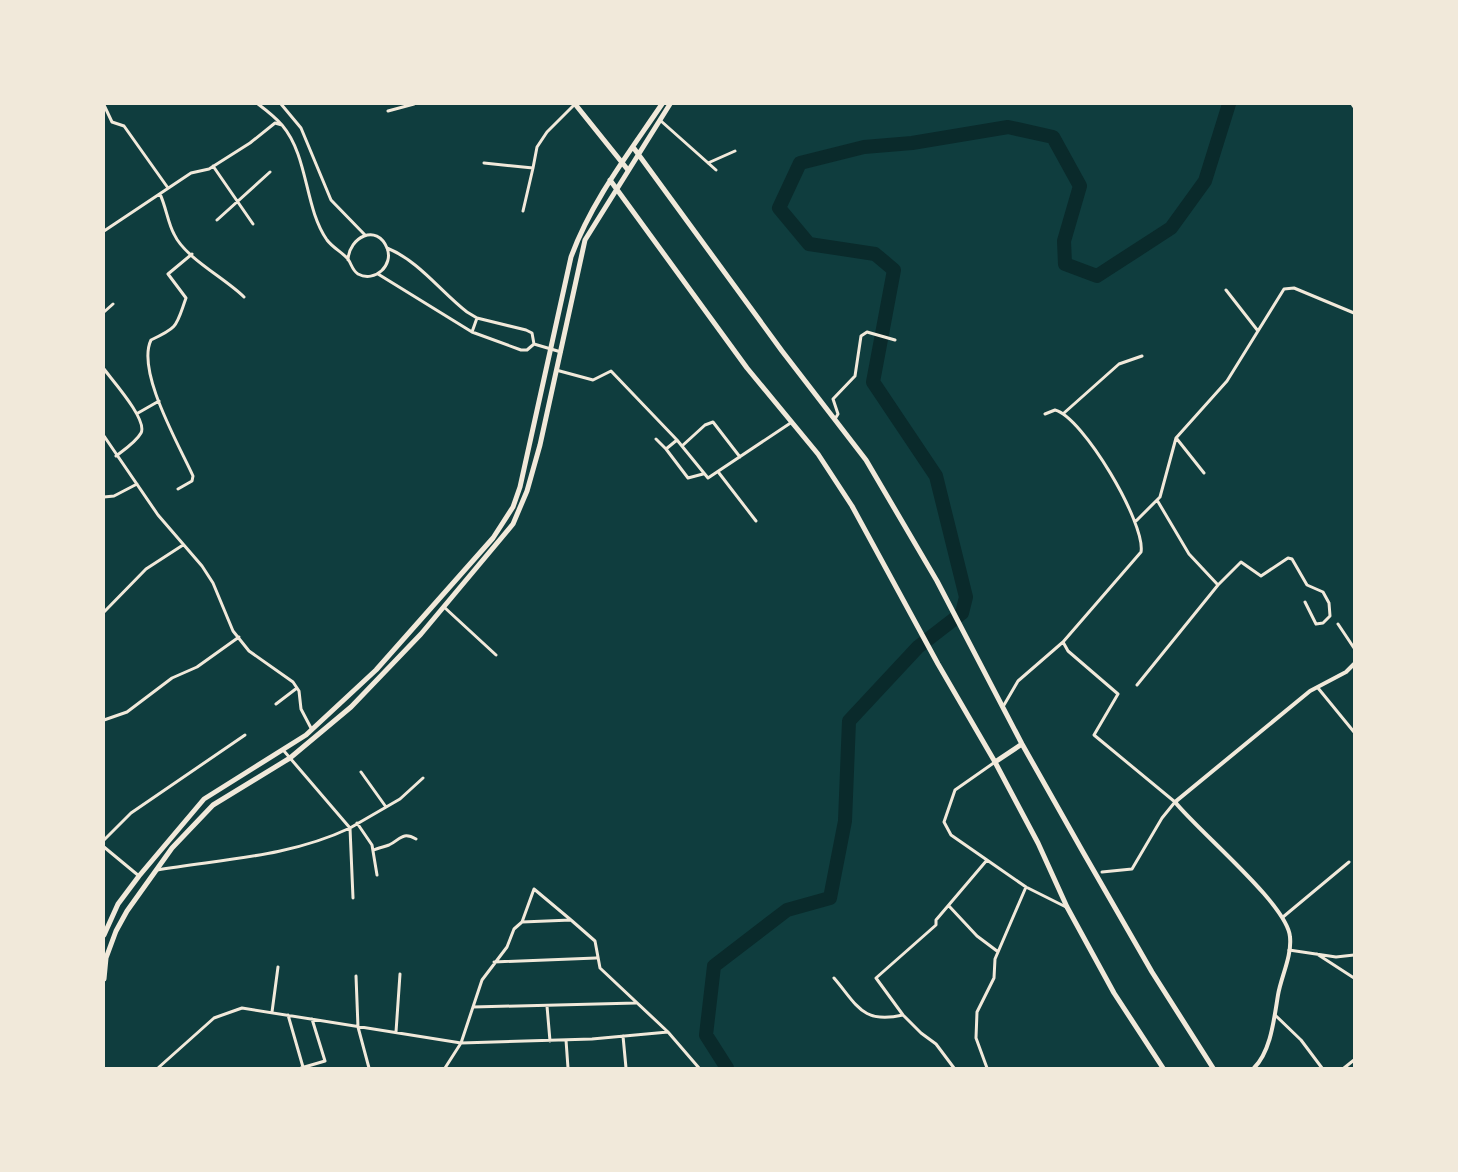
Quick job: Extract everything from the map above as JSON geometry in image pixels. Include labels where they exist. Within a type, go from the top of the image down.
[{"type":"main road","points":[[104,935],[118,904],[204,799],[284,751],[312,730],[376,670],[506,521],[520,487],[571,257],[589,214],[662,104]]},
{"type":"main road","points":[[104,979],[106,958],[116,931],[127,911],[172,848],[213,805],[290,758],[378,681],[444,608],[513,524],[540,445],[585,240],[670,104]]},
{"type":"main road","points":[[576,105],[628,170]]},
{"type":"main road","points":[[633,147],[782,351],[835,418],[882,487],[937,581],[1022,744],[1152,972],[1213,1068]]},
{"type":"main road","points":[[610,180],[747,368],[794,421],[852,506],[938,664],[995,762],[1038,843],[1067,907],[1114,993],[1163,1068]]},
{"type":"main road","points":[[995,762],[1022,744]]},
{"type":"street","points":[[258,104],[283,126],[292,142],[324,234],[359,274],[369,277],[378,274],[385,267],[389,258],[387,248],[382,240],[365,235],[331,200],[301,128],[281,104]]},
{"type":"street","points":[[388,111],[414,104]]},
{"type":"street","points":[[104,105],[112,122],[124,126],[136,147],[168,188]]},
{"type":"street","points":[[523,211],[537,147],[547,132],[576,105]]},
{"type":"street","points":[[660,120],[716,170]]},
{"type":"street","points":[[104,231],[191,173],[213,166],[275,123],[283,126]]},
{"type":"street","points":[[708,163],[735,151]]},
{"type":"street","points":[[484,163],[533,168]]},
{"type":"street","points":[[213,166],[254,224]]},
{"type":"street","points":[[217,220],[270,172]]},
{"type":"street","points":[[160,194],[173,234],[182,247],[244,297]]},
{"type":"street","points":[[348,260],[349,249],[355,240],[365,235]]},
{"type":"street","points":[[387,248],[402,254],[454,302],[477,318],[526,330],[534,341],[561,352]]},
{"type":"street","points":[[178,489],[192,481],[193,476],[151,380],[149,344],[153,339],[176,328],[186,299],[168,274],[192,254]]},
{"type":"street","points":[[378,274],[472,332],[521,350],[527,350],[534,341]]},
{"type":"street","points":[[1136,522],[1158,501],[1176,438],[1227,381],[1287,288],[1354,311]]},
{"type":"street","points":[[1226,290],[1258,331]]},
{"type":"street","points":[[104,312],[113,304]]},
{"type":"street","points":[[472,332],[477,318]]},
{"type":"street","points":[[835,418],[838,414],[833,399],[855,376],[861,336],[867,332],[895,340]]},
{"type":"street","points":[[1065,413],[1119,364],[1142,356]]},
{"type":"street","points":[[104,369],[138,413],[141,433],[116,456]]},
{"type":"street","points":[[556,369],[593,380],[611,371],[677,440],[708,478],[719,473],[794,421]]},
{"type":"street","points":[[138,413],[159,400]]},
{"type":"street","points":[[1003,707],[1018,681],[1064,642],[1141,552],[1136,522],[1107,467],[1065,413],[1053,410],[1045,414]]},
{"type":"street","points":[[682,446],[705,425],[713,422],[741,458]]},
{"type":"street","points":[[104,436],[136,484],[213,583],[233,632],[249,651],[286,675],[298,689],[301,709],[312,730]]},
{"type":"street","points":[[1176,438],[1204,473]]},
{"type":"street","points":[[656,439],[688,478],[703,474]]},
{"type":"street","points":[[666,449],[677,440]]},
{"type":"street","points":[[719,473],[756,521]]},
{"type":"street","points":[[104,498],[114,496],[136,484]]},
{"type":"street","points":[[1158,501],[1189,554],[1218,585]]},
{"type":"street","points":[[104,612],[146,569],[183,545]]},
{"type":"street","points":[[1137,685],[1218,585],[1241,562],[1261,576],[1288,558],[1299,569],[1307,585],[1323,592],[1329,603],[1330,616],[1323,623],[1316,624],[1305,602]]},
{"type":"street","points":[[444,608],[496,655]]},
{"type":"street","points":[[1338,624],[1354,648]]},
{"type":"street","points":[[104,720],[127,711],[239,637]]},
{"type":"street","points":[[1064,642],[1068,651],[1118,694],[1095,736],[1175,802],[1200,832],[1248,876],[1283,917],[1289,930],[1289,950],[1280,983],[1275,1015],[1268,1042],[1260,1062],[1254,1068]]},
{"type":"street","points":[[1102,872],[1132,868],[1162,818],[1175,802],[1310,691],[1354,664]]},
{"type":"street","points":[[1318,688],[1354,732]]},
{"type":"street","points":[[276,704],[298,689]]},
{"type":"street","points":[[104,840],[130,813],[245,735]]},
{"type":"street","points":[[284,751],[350,828],[353,898]]},
{"type":"street","points":[[995,762],[955,790],[944,822],[951,835],[1026,887],[1067,907]]},
{"type":"street","points":[[361,772],[386,807]]},
{"type":"street","points":[[157,870],[294,849],[324,840],[400,799],[423,778]]},
{"type":"street","points":[[357,823],[374,850],[376,874]]},
{"type":"street","points":[[374,850],[392,844],[401,836],[408,835],[416,839]]},
{"type":"street","points":[[104,847],[139,876]]},
{"type":"street","points":[[954,1068],[936,1044],[921,1034],[903,1015],[876,978],[936,925],[936,920],[987,860]]},
{"type":"street","points":[[1283,917],[1349,862]]},
{"type":"street","points":[[987,1068],[979,1049],[975,1027],[977,1012],[994,978],[997,951],[1026,887]]},
{"type":"street","points":[[446,1068],[461,1043],[482,980],[507,947],[514,929],[522,922],[534,889],[594,939],[596,958],[600,968],[668,1032],[699,1068]]},
{"type":"street","points":[[950,906],[977,936],[997,951]]},
{"type":"street","points":[[522,922],[572,920]]},
{"type":"street","points":[[1289,950],[1339,957],[1354,955]]},
{"type":"street","points":[[1316,953],[1354,978]]},
{"type":"street","points":[[494,962],[596,958]]},
{"type":"street","points":[[272,1012],[278,967]]},
{"type":"street","points":[[396,1032],[400,974]]},
{"type":"street","points":[[356,976],[358,1027],[369,1068]]},
{"type":"street","points":[[834,978],[864,1013],[876,1018],[903,1015]]},
{"type":"street","points":[[473,1007],[638,1003]]},
{"type":"street","points":[[547,1006],[550,1041]]},
{"type":"street","points":[[158,1068],[201,1028],[222,1013],[242,1008],[461,1043],[550,1041],[668,1032]]},
{"type":"street","points":[[288,1015],[302,1068],[325,1061],[312,1019]]},
{"type":"street","points":[[1275,1015],[1301,1040],[1322,1068]]},
{"type":"street","points":[[623,1036],[626,1068]]},
{"type":"street","points":[[566,1040],[568,1068]]},
{"type":"street","points":[[1344,1068],[1354,1060]]},
{"type":"waterway","points":[[727,1068],[706,1035],[714,966],[787,910],[830,898],[845,821],[849,721],[918,647],[962,613],[966,597],[936,476],[873,382],[894,270],[875,254],[809,244],[779,208],[800,163],[864,147],[912,143],[1008,127],[1053,137],[1080,186],[1064,241],[1065,264],[1097,276],[1171,228],[1205,181],[1229,104]]}]
